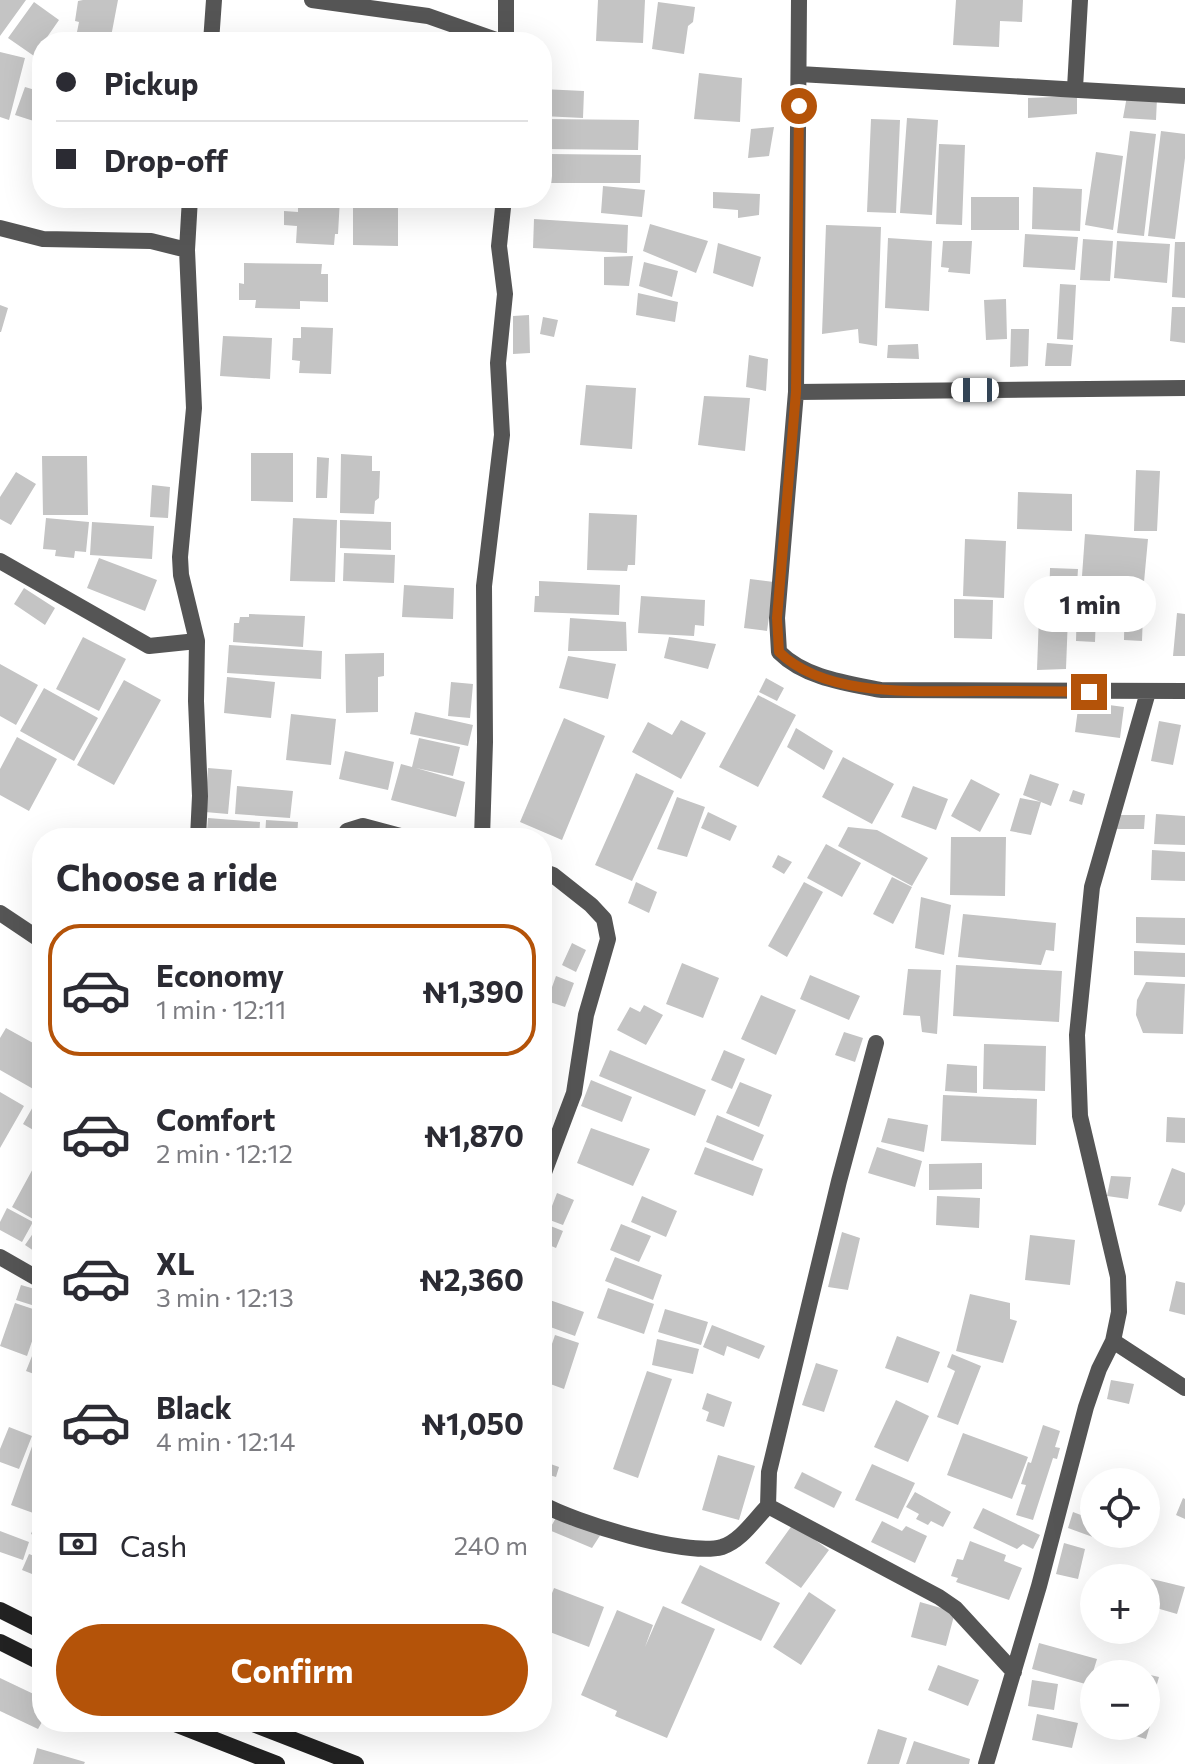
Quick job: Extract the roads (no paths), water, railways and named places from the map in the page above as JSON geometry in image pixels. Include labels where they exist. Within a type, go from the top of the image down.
[{"type":"main road","points":[[0,1610],[32,1626]]},
{"type":"main road","points":[[0,1642],[32,1658]]},
{"type":"main road","points":[[195,1732],[277,1764]]},
{"type":"main road","points":[[274,1732],[356,1764]]},
{"type":"street","points":[[212,32],[214,0]]},
{"type":"street","points":[[312,0],[428,16],[475,32]]},
{"type":"street","points":[[504,32],[506,0]]},
{"type":"street","points":[[799,0],[796,392],[777,618],[779,652],[787,660],[835,681],[881,690],[1185,691]]},
{"type":"street","points":[[1075,88],[1080,0]]},
{"type":"street","points":[[799,74],[1185,96]]},
{"type":"street","points":[[189,208],[187,250],[194,419],[180,557],[181,575],[197,641],[198,828]]},
{"type":"street","points":[[482,828],[484,586],[502,435],[498,363],[505,294],[499,246],[503,208]]},
{"type":"street","points":[[0,228],[43,239],[151,241],[187,250]]},
{"type":"street","points":[[796,392],[1185,388]]},
{"type":"street","points":[[0,561],[149,646],[197,641]]},
{"type":"street","points":[[986,1764],[1086,1407],[1113,1341],[1119,1312],[1118,1277],[1080,1116],[1077,1035],[1092,887],[1148,692]]},
{"type":"street","points":[[552,875],[604,919],[608,939],[586,1015],[574,1093],[552,1151]]},
{"type":"street","points":[[0,913],[32,934]]},
{"type":"street","points":[[552,1509],[572,1519],[625,1534],[703,1549],[736,1540],[768,1506],[769,1472],[839,1181],[876,1043]]},
{"type":"street","points":[[0,1257],[32,1275]]},
{"type":"street","points":[[1113,1341],[1185,1388]]},
{"type":"street","points":[[768,1506],[939,1597],[955,1608],[1014,1672]]}]
